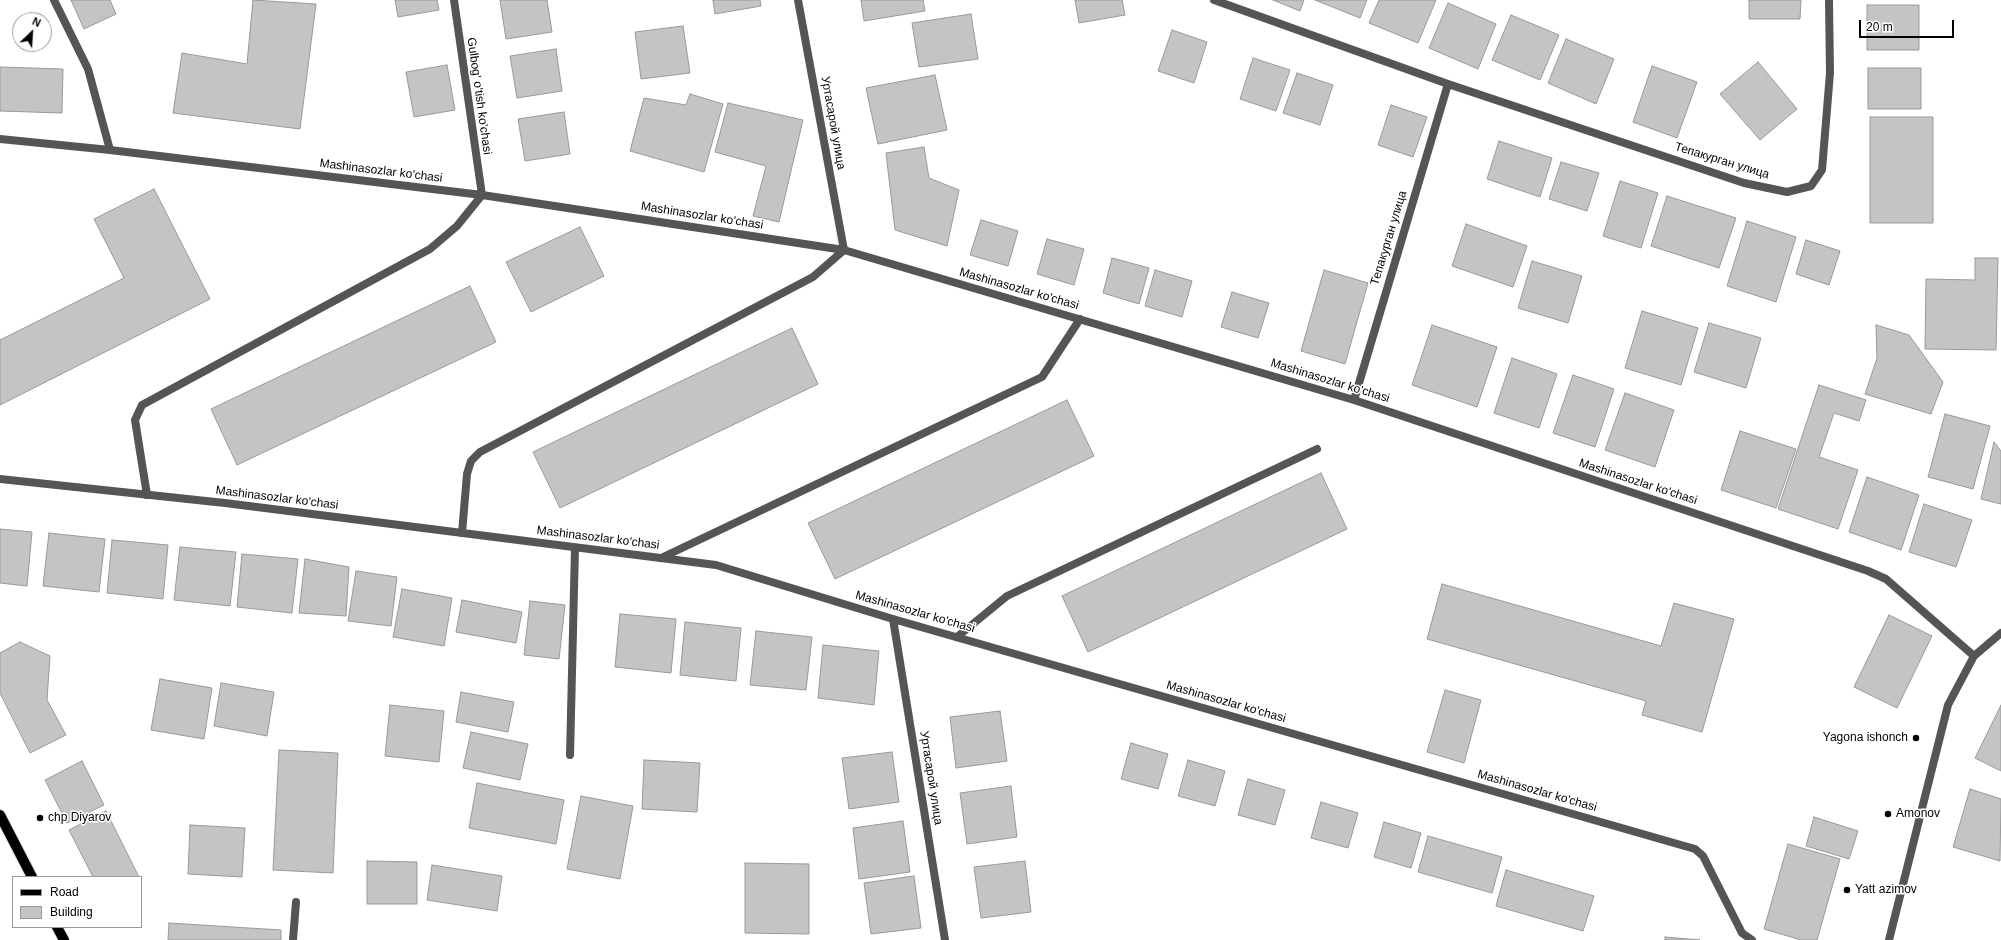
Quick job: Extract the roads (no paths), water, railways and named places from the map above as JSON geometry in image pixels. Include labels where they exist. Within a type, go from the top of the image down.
[{"type":"main road","points":[[0,815],[31,876]]},
{"type":"main road","points":[[58,928],[64,940]]},
{"type":"main road","points":[[58,928],[68,940]]},
{"type":"street","points":[[54,0],[88,69],[110,150]]},
{"type":"street","name":"Gulbog' o'tish ko'chasi","points":[[454,0],[482,195]]},
{"type":"street","name":"Уртасарой улица","points":[[798,0],[844,250]]},
{"type":"street","name":"Тепакурган улица","points":[[1214,0],[1448,84],[1744,183],[1787,192],[1811,186],[1822,170],[1830,73],[1828,0]]},
{"type":"street","name":"Тепакурган улица","points":[[1354,400],[1448,84]]},
{"type":"street","name":"Mashinasozlar ko'chasi","points":[[0,139],[18,139],[482,195],[844,250],[1354,400],[1868,571],[1886,579],[1974,656]]},
{"type":"street","points":[[148,495],[135,420],[142,405],[430,249],[457,226],[482,195]]},
{"type":"street","points":[[462,533],[467,474],[471,460],[480,452],[813,277],[844,250]]},
{"type":"street","points":[[661,558],[1042,377],[1080,319]]},
{"type":"street","points":[[957,637],[1007,596],[1317,449]]},
{"type":"street","name":"Mashinasozlar ko'chasi","points":[[0,479],[225,503],[716,565],[893,619],[1695,849],[1703,856],[1742,933],[1752,940]]},
{"type":"street","points":[[570,755],[575,548]]},
{"type":"street","name":"Уртасарой улица","points":[[893,619],[945,940]]},
{"type":"street","points":[[1888,940],[1948,705],[1974,656],[2001,633]]},
{"type":"street","points":[[293,940],[296,902]]},
{"type":"place","name":"Yagona ishonch","points":[[1916,738]]},
{"type":"place","name":"Amonov","points":[[1888,814]]},
{"type":"place","name":"chp Diyarov","points":[[40,818]]},
{"type":"place","name":"Yatt azimov","points":[[1847,890]]}]
